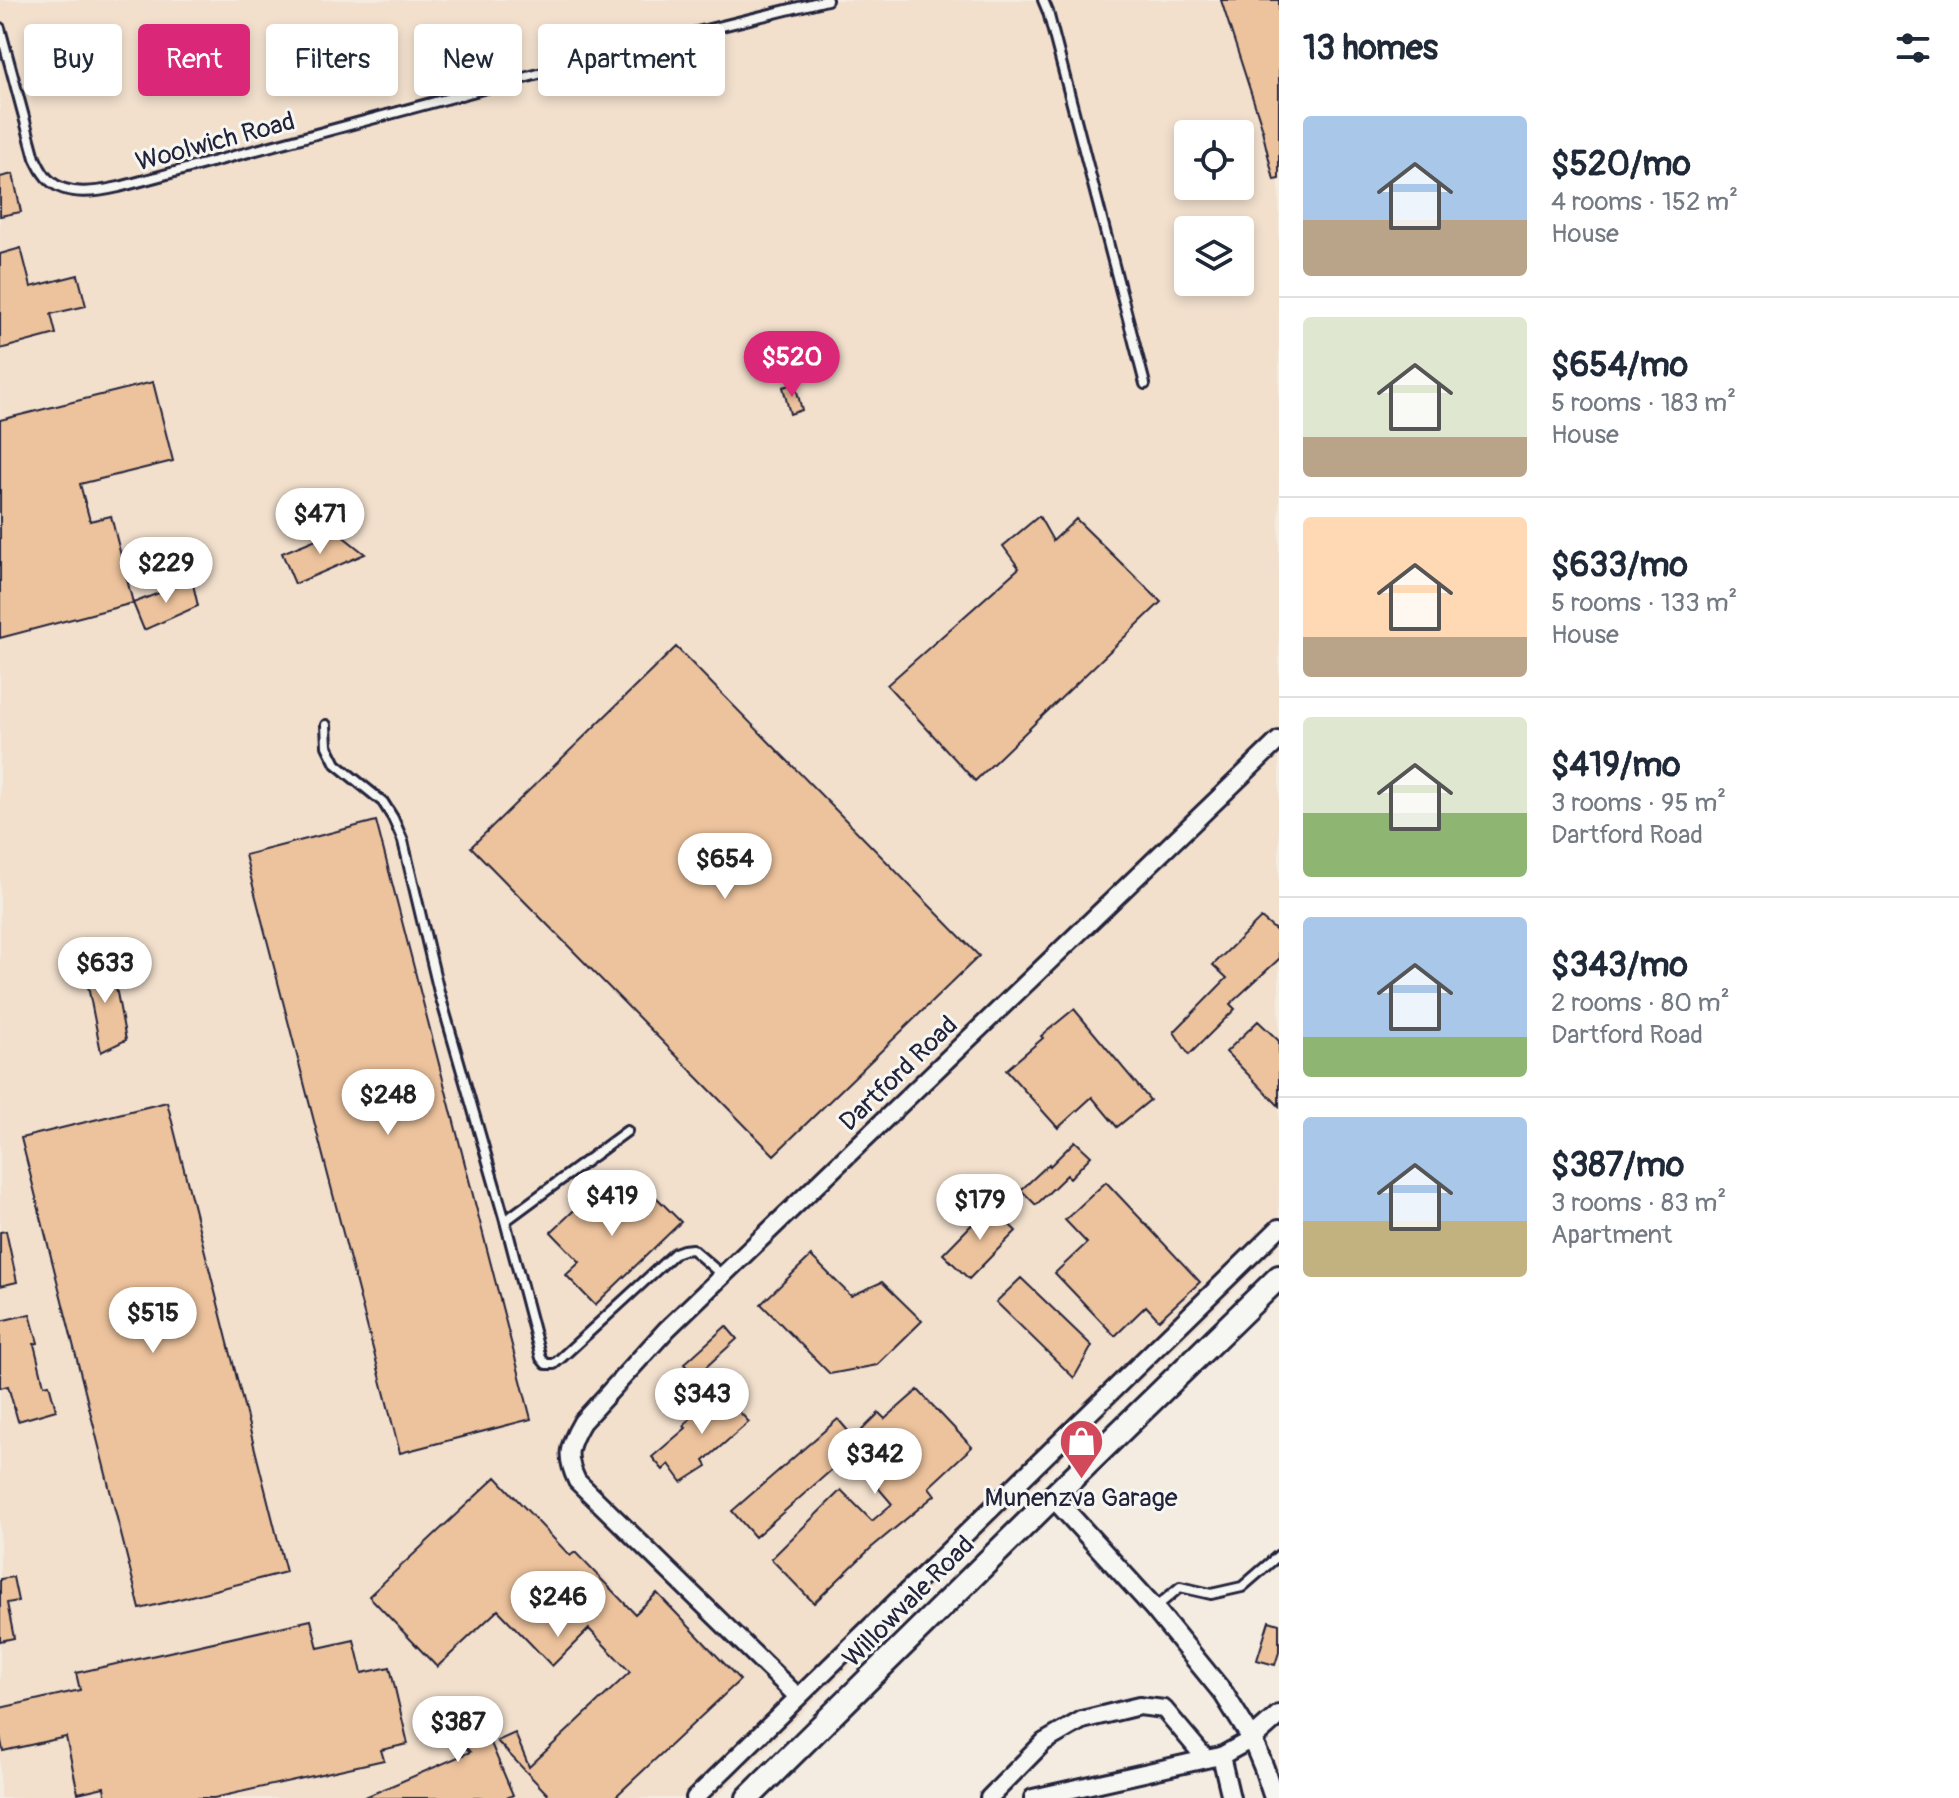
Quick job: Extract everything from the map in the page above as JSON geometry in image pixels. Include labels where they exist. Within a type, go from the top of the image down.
[{"type":"main road","name":"Willowvale Road","points":[[748,1798],[1279,1277]]},
{"type":"street","name":"Dartford Road","points":[[797,1696],[577,1481],[569,1454],[571,1440],[582,1422],[667,1329],[1279,740]]},
{"type":"street","points":[[695,1798],[1279,1228]]},
{"type":"street","points":[[1053,1497],[1154,1608],[1224,1694],[1252,1739],[1274,1798]]},
{"type":"street","points":[[997,1795],[1044,1742],[1082,1720],[1139,1706],[1164,1709],[1213,1758],[1231,1798]]},
{"type":"street","points":[[1033,1798],[1213,1758],[1252,1739],[1279,1715]]},
{"type":"lane","name":"Woolwich Road","points":[[0,28],[35,158],[51,183],[84,192],[119,187],[665,40],[827,0]]},
{"type":"lane","points":[[1043,0],[1145,384]]},
{"type":"lane","points":[[326,725],[327,746],[336,764],[383,802],[403,841],[439,992],[541,1358],[546,1364],[554,1364],[675,1253],[692,1249],[722,1275]]},
{"type":"lane","points":[[505,1221],[627,1131]]},
{"type":"lane","points":[[1154,1608],[1180,1587],[1211,1594],[1242,1587],[1279,1555]]},
{"type":"shaded area","points":[[0,0],[1279,0],[1279,1246],[715,1798],[0,1798]]},
{"type":"building","points":[[1221,0],[1279,0],[1279,179],[1274,180],[1263,130]]},
{"type":"building","points":[[13,174],[21,212],[0,216],[0,177]]},
{"type":"building","points":[[21,248],[31,287],[78,275],[86,306],[51,314],[56,334],[0,349],[0,254]]},
{"type":"building","points":[[153,382],[173,461],[80,484],[90,521],[111,516],[133,603],[0,638],[0,420]]},
{"type":"building","points":[[795,384],[802,410],[790,414],[783,387]]},
{"type":"building","points":[[1039,516],[1053,541],[1076,519],[1161,602],[975,781],[887,685],[1019,568],[1003,546]]},
{"type":"building","points":[[336,531],[365,554],[295,584],[282,553]]},
{"type":"building","points":[[192,580],[198,606],[144,630],[133,603]]},
{"type":"building","points":[[676,647],[979,956],[774,1155],[471,847]]},
{"type":"building","points":[[376,821],[531,1419],[400,1453],[245,855]]},
{"type":"building","points":[[1261,918],[1279,933],[1279,959],[1230,1004],[1235,1009],[1189,1055],[1174,1032],[1227,978],[1213,965]]},
{"type":"building","points":[[111,961],[126,1040],[101,1052],[84,966]]},
{"type":"building","points":[[1074,1009],[1150,1100],[1117,1127],[1092,1097],[1058,1128],[1006,1070]]},
{"type":"building","points":[[1258,1021],[1279,1041],[1279,1106],[1226,1052]]},
{"type":"building","points":[[167,1102],[286,1572],[140,1609],[21,1138]]},
{"type":"building","points":[[1075,1141],[1091,1156],[1070,1178],[1067,1175],[1036,1205],[1021,1190]]},
{"type":"building","points":[[606,1180],[634,1210],[652,1193],[681,1222],[595,1305],[566,1275],[580,1262],[551,1232]]},
{"type":"building","points":[[1106,1182],[1200,1282],[1159,1320],[1146,1306],[1115,1336],[1055,1273],[1087,1243],[1065,1220]]},
{"type":"building","points":[[990,1206],[1016,1231],[969,1279],[943,1254]]},
{"type":"building","points":[[6,1231],[17,1282],[0,1286],[0,1232]]},
{"type":"building","points":[[811,1256],[851,1296],[882,1282],[922,1321],[877,1365],[830,1374],[761,1304]]},
{"type":"building","points":[[1021,1278],[1092,1346],[1074,1378],[996,1302]]},
{"type":"building","points":[[30,1314],[44,1385],[49,1384],[56,1410],[18,1421],[8,1386],[0,1388],[0,1321]]},
{"type":"building","points":[[726,1326],[737,1339],[695,1377],[684,1364]]},
{"type":"building","points":[[716,1387],[749,1422],[704,1461],[707,1466],[682,1482],[669,1464],[663,1470],[652,1457],[686,1428],[684,1426]]},
{"type":"building","points":[[918,1390],[972,1447],[929,1487],[935,1495],[871,1548],[814,1603],[771,1559],[841,1490],[872,1521],[892,1504],[868,1476],[890,1458],[862,1430],[879,1413],[885,1419]]},
{"type":"building","points":[[838,1419],[860,1445],[755,1537],[732,1511]]},
{"type":"building","points":[[496,1477],[570,1556],[575,1552],[635,1614],[657,1593],[740,1680],[614,1798],[551,1798],[497,1741],[515,1733],[529,1767],[630,1672],[589,1629],[552,1666],[498,1610],[437,1667],[369,1596]]},
{"type":"building","points":[[13,1577],[18,1601],[7,1603],[14,1638],[0,1641],[0,1579]]},
{"type":"building","points":[[311,1620],[318,1648],[354,1640],[362,1673],[390,1667],[408,1744],[381,1750],[384,1760],[214,1798],[106,1798],[104,1787],[78,1793],[66,1737],[3,1751],[0,1708],[80,1690],[76,1673]]},
{"type":"building","points":[[1269,1621],[1279,1624],[1279,1652],[1275,1665],[1257,1660]]},
{"type":"building","points":[[462,1697],[479,1715],[513,1795],[507,1798],[363,1798],[470,1752],[433,1714]]},
{"type":"place","name":"Munenzva Garage","points":[[1081,1481]]}]
